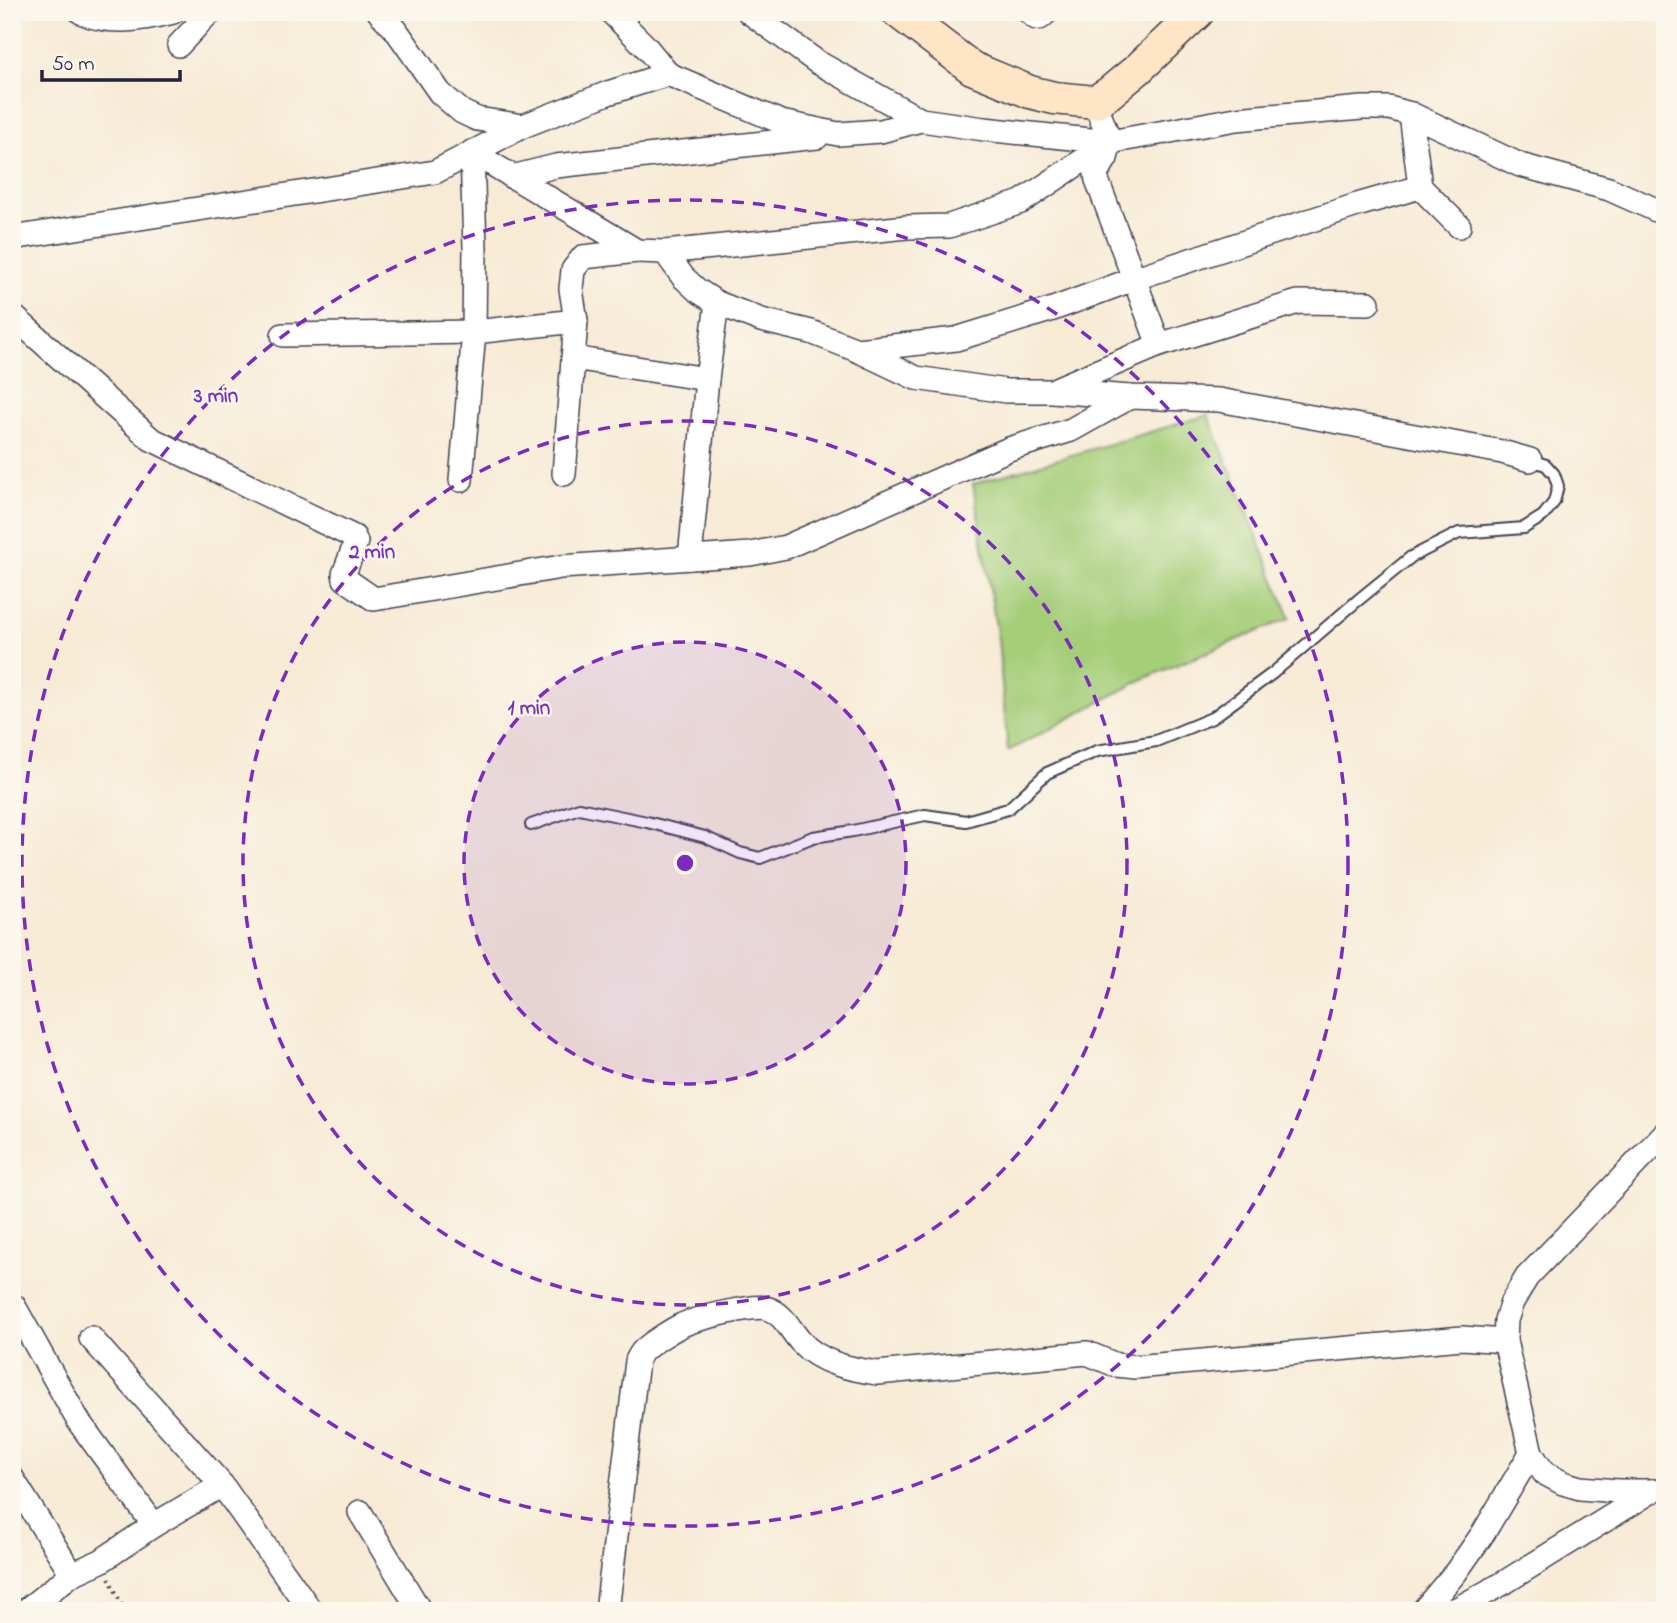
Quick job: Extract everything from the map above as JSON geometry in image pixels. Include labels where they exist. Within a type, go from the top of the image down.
[{"type":"main road","points":[[898,12],[972,68],[1030,92],[1054,98],[1095,102],[1138,69],[1198,12]]},
{"type":"street","points":[[81,12],[110,20],[131,21],[173,12]]},
{"type":"street","points":[[180,45],[212,12]]},
{"type":"street","points":[[379,12],[396,30],[440,93],[462,112],[477,119],[523,126]]},
{"type":"street","points":[[611,12],[668,74],[781,122],[838,134]]},
{"type":"street","points":[[749,12],[817,62],[921,120],[1110,142],[1236,119],[1389,108],[1411,114],[1520,165],[1609,189],[1665,214]]},
{"type":"street","points":[[1029,12],[1040,18],[1047,12]]},
{"type":"street","points":[[12,238],[435,172],[523,126],[608,93],[668,74]]},
{"type":"street","points":[[1095,102],[1110,142],[1107,158],[1096,174],[1158,345]]},
{"type":"street","points":[[1411,114],[1420,187],[1459,226]]},
{"type":"street","points":[[512,177],[556,166],[881,131],[921,120]]},
{"type":"street","points":[[564,474],[576,321],[571,289],[573,270],[583,257],[949,226],[1021,202],[1110,142]]},
{"type":"street","points":[[472,152],[638,251]]},
{"type":"street","points":[[461,480],[474,332],[472,152]]},
{"type":"street","points":[[857,350],[956,340],[1344,209],[1420,187]]},
{"type":"street","points":[[665,252],[683,277],[717,303],[761,320],[811,332],[916,378],[1006,391],[1219,400],[1502,452],[1530,460]]},
{"type":"street","points":[[1052,391],[1158,345],[1297,302],[1367,303]]},
{"type":"street","points":[[690,558],[706,379],[717,303]]},
{"type":"street","points":[[12,314],[151,439],[354,537],[356,542],[344,574],[345,579],[374,598],[561,567],[750,554],[786,547],[1009,449],[1071,430],[1130,397]]},
{"type":"street","points":[[283,335],[474,332],[576,321]]},
{"type":"street","points":[[573,358],[706,379]]},
{"type":"street","points":[[1658,1493],[1580,1488],[1544,1474],[1531,1453],[1505,1341],[1506,1320],[1512,1302],[1527,1277],[1665,1133]]},
{"type":"street","points":[[14,1306],[79,1422],[154,1525]]},
{"type":"street","points":[[607,1611],[636,1362],[642,1352],[682,1325],[753,1306],[764,1307],[782,1317],[801,1342],[828,1362],[877,1373],[1087,1353],[1116,1365],[1135,1367],[1462,1338],[1505,1341]]},
{"type":"street","points":[[91,1338],[222,1485],[311,1611]]},
{"type":"street","points":[[1423,1611],[1456,1572],[1484,1532],[1531,1453]]},
{"type":"street","points":[[12,1478],[72,1574]]},
{"type":"street","points":[[25,1611],[72,1574],[101,1560],[222,1485]]},
{"type":"street","points":[[1448,1611],[1457,1609],[1658,1493]]},
{"type":"street","points":[[360,1512],[420,1611]]},
{"type":"lane","points":[[531,825],[579,808],[705,837],[740,853],[760,858],[813,837],[925,815],[966,821],[1008,809],[1047,773],[1097,751],[1156,741],[1212,719],[1273,673],[1411,558],[1459,533],[1524,528],[1544,516],[1554,502],[1558,486],[1554,474],[1546,465],[1530,460]]},
{"type":"path","points":[[101,1560],[125,1611]]},
{"type":"green space","points":[[1208,415],[1290,618],[1145,678],[1008,751],[998,639],[973,484]]}]
